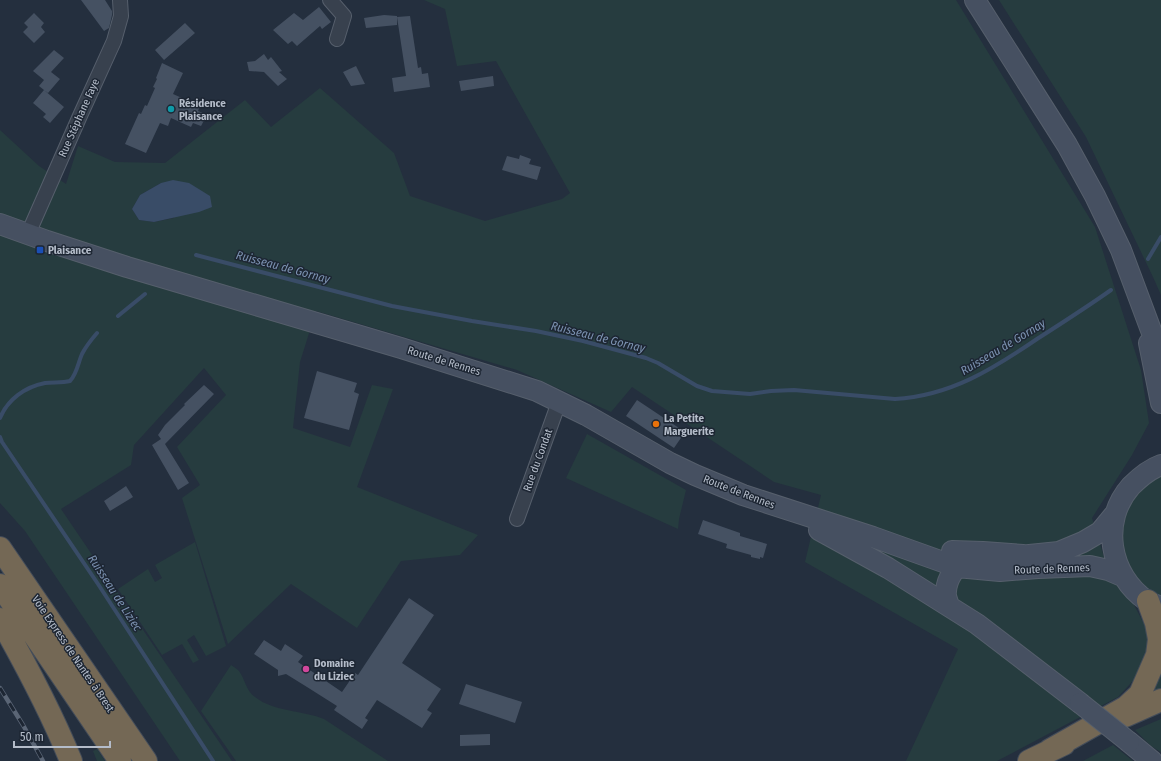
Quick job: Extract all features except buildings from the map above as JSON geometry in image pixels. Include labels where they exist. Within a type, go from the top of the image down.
[{"type":"highway","name":"Voie Express de Nantes à Brest","points":[[0,548],[146,761]]},
{"type":"highway","name":"Voie Express de Nantes à Brest","points":[[0,585],[120,761]]},
{"type":"highway","points":[[1049,756],[1126,707],[1140,694],[1157,655],[1159,639],[1154,604]]},
{"type":"highway","points":[[0,619],[31,675],[71,761]]},
{"type":"highway","points":[[1049,756],[1161,700]]},
{"type":"highway","points":[[1029,761],[1049,756],[1161,707]]},
{"type":"main road","points":[[975,0],[1067,145],[1095,196],[1121,250],[1161,357]]},
{"type":"main road","name":"Route de Rennes","points":[[0,224],[127,267],[537,390],[586,415],[670,463],[743,495],[873,537],[957,567],[1000,571],[1090,566],[1108,570],[1122,576]]},
{"type":"main road","points":[[1141,301],[1161,403]]},
{"type":"main road","points":[[1154,604],[1134,589],[1122,576],[1114,557],[1111,536],[1114,515],[1124,494],[1139,478],[1160,463]]},
{"type":"main road","points":[[781,508],[795,520],[821,530],[881,564],[977,624],[1152,760]]},
{"type":"main road","name":"Route de Rennes","points":[[957,567],[962,563],[974,560],[1059,552],[1083,542],[1100,532],[1114,515]]},
{"type":"main road","name":"Route de Rennes","points":[[873,537],[949,551],[1023,555]]},
{"type":"main road","points":[[949,606],[945,592],[948,579],[957,567]]},
{"type":"main road","points":[[977,624],[960,606],[957,599],[958,589],[961,584],[971,576],[1000,571]]},
{"type":"street","name":"Rue Stéphane Faye","points":[[28,234],[114,41],[121,16],[120,0]]},
{"type":"street","points":[[330,0],[344,16],[337,39]]},
{"type":"street","name":"Rue du Condat","points":[[517,519],[559,402]]},
{"type":"green space","points":[[424,0],[956,0],[1095,227],[1141,370],[1149,423],[1132,455],[1092,518],[1104,557],[1134,605],[1151,637],[1161,626],[1161,689],[1154,692],[1141,672],[1118,697],[997,761],[906,761],[958,649],[805,562],[821,495],[774,482],[632,387],[611,412],[517,370],[316,311],[300,362],[293,428],[350,447],[372,385],[393,389],[357,487],[478,535],[460,555],[401,561],[357,628],[291,584],[228,644],[182,498],[200,485],[177,447],[226,395],[204,368],[134,445],[131,465],[61,509],[232,761],[180,761],[25,531],[0,503],[0,130],[39,166],[66,184],[78,146],[115,162],[165,163],[245,100],[271,127],[320,88],[394,153],[410,196],[485,221],[562,199],[570,193],[496,61],[457,66],[445,9]],"holes":[[[161,183],[174,218],[154,222],[139,220],[132,209],[140,195]]]},
{"type":"green space","points":[[999,0],[1161,0],[1161,295],[1086,137]]},
{"type":"green space","points":[[587,434],[686,490],[678,529],[566,478]]},
{"type":"green space","points":[[1161,475],[1161,597],[1139,581],[1131,572],[1122,551],[1120,528],[1122,516],[1133,496]]},
{"type":"green space","points":[[195,542],[226,646],[206,656],[194,635],[187,640],[199,660],[193,663],[182,644],[162,655],[118,589],[148,569],[155,582],[162,578],[155,565]]},
{"type":"green space","points":[[231,665],[239,671],[252,694],[263,702],[271,706],[324,719],[388,761],[236,761],[201,711]]},
{"type":"green space","points":[[1161,719],[1161,752],[1151,746],[1135,730]]},
{"type":"green space","points":[[1113,745],[1133,761],[1083,761]]},
{"type":"green space","points":[[97,749],[105,761],[97,761],[93,751]]},
{"type":"water","points":[[173,180],[189,183],[210,196],[212,207],[199,212],[154,222],[139,220],[132,209],[140,195],[161,183]]},
{"type":"waterway","name":"Ruisseau de Gornay","points":[[1148,259],[1161,237]]},
{"type":"waterway","name":"Ruisseau de Gornay","points":[[196,255],[392,306],[536,331],[583,341],[646,358],[658,363],[697,386],[712,391],[750,394],[794,390],[895,399],[934,393],[970,379],[1004,361],[1111,290]]},
{"type":"waterway","name":"Ruisseau de Liziec","points":[[118,316],[145,294]]},
{"type":"waterway","name":"Ruisseau de Liziec","points":[[0,418],[3,411],[12,400],[31,387],[45,383],[70,381],[76,372],[84,351],[97,333]]},
{"type":"waterway","name":"Ruisseau de Liziec","points":[[0,437],[213,761]]},
{"type":"railway","points":[[0,688],[43,761]]},
{"type":"place","name":"Résidence Plaisance","points":[[171,109]]},
{"type":"place","name":"Plaisance","points":[[40,250]]},
{"type":"place","name":"La Petite Marguerite","points":[[656,424]]},
{"type":"place","name":"Domaine du Liziec","points":[[306,669]]}]
